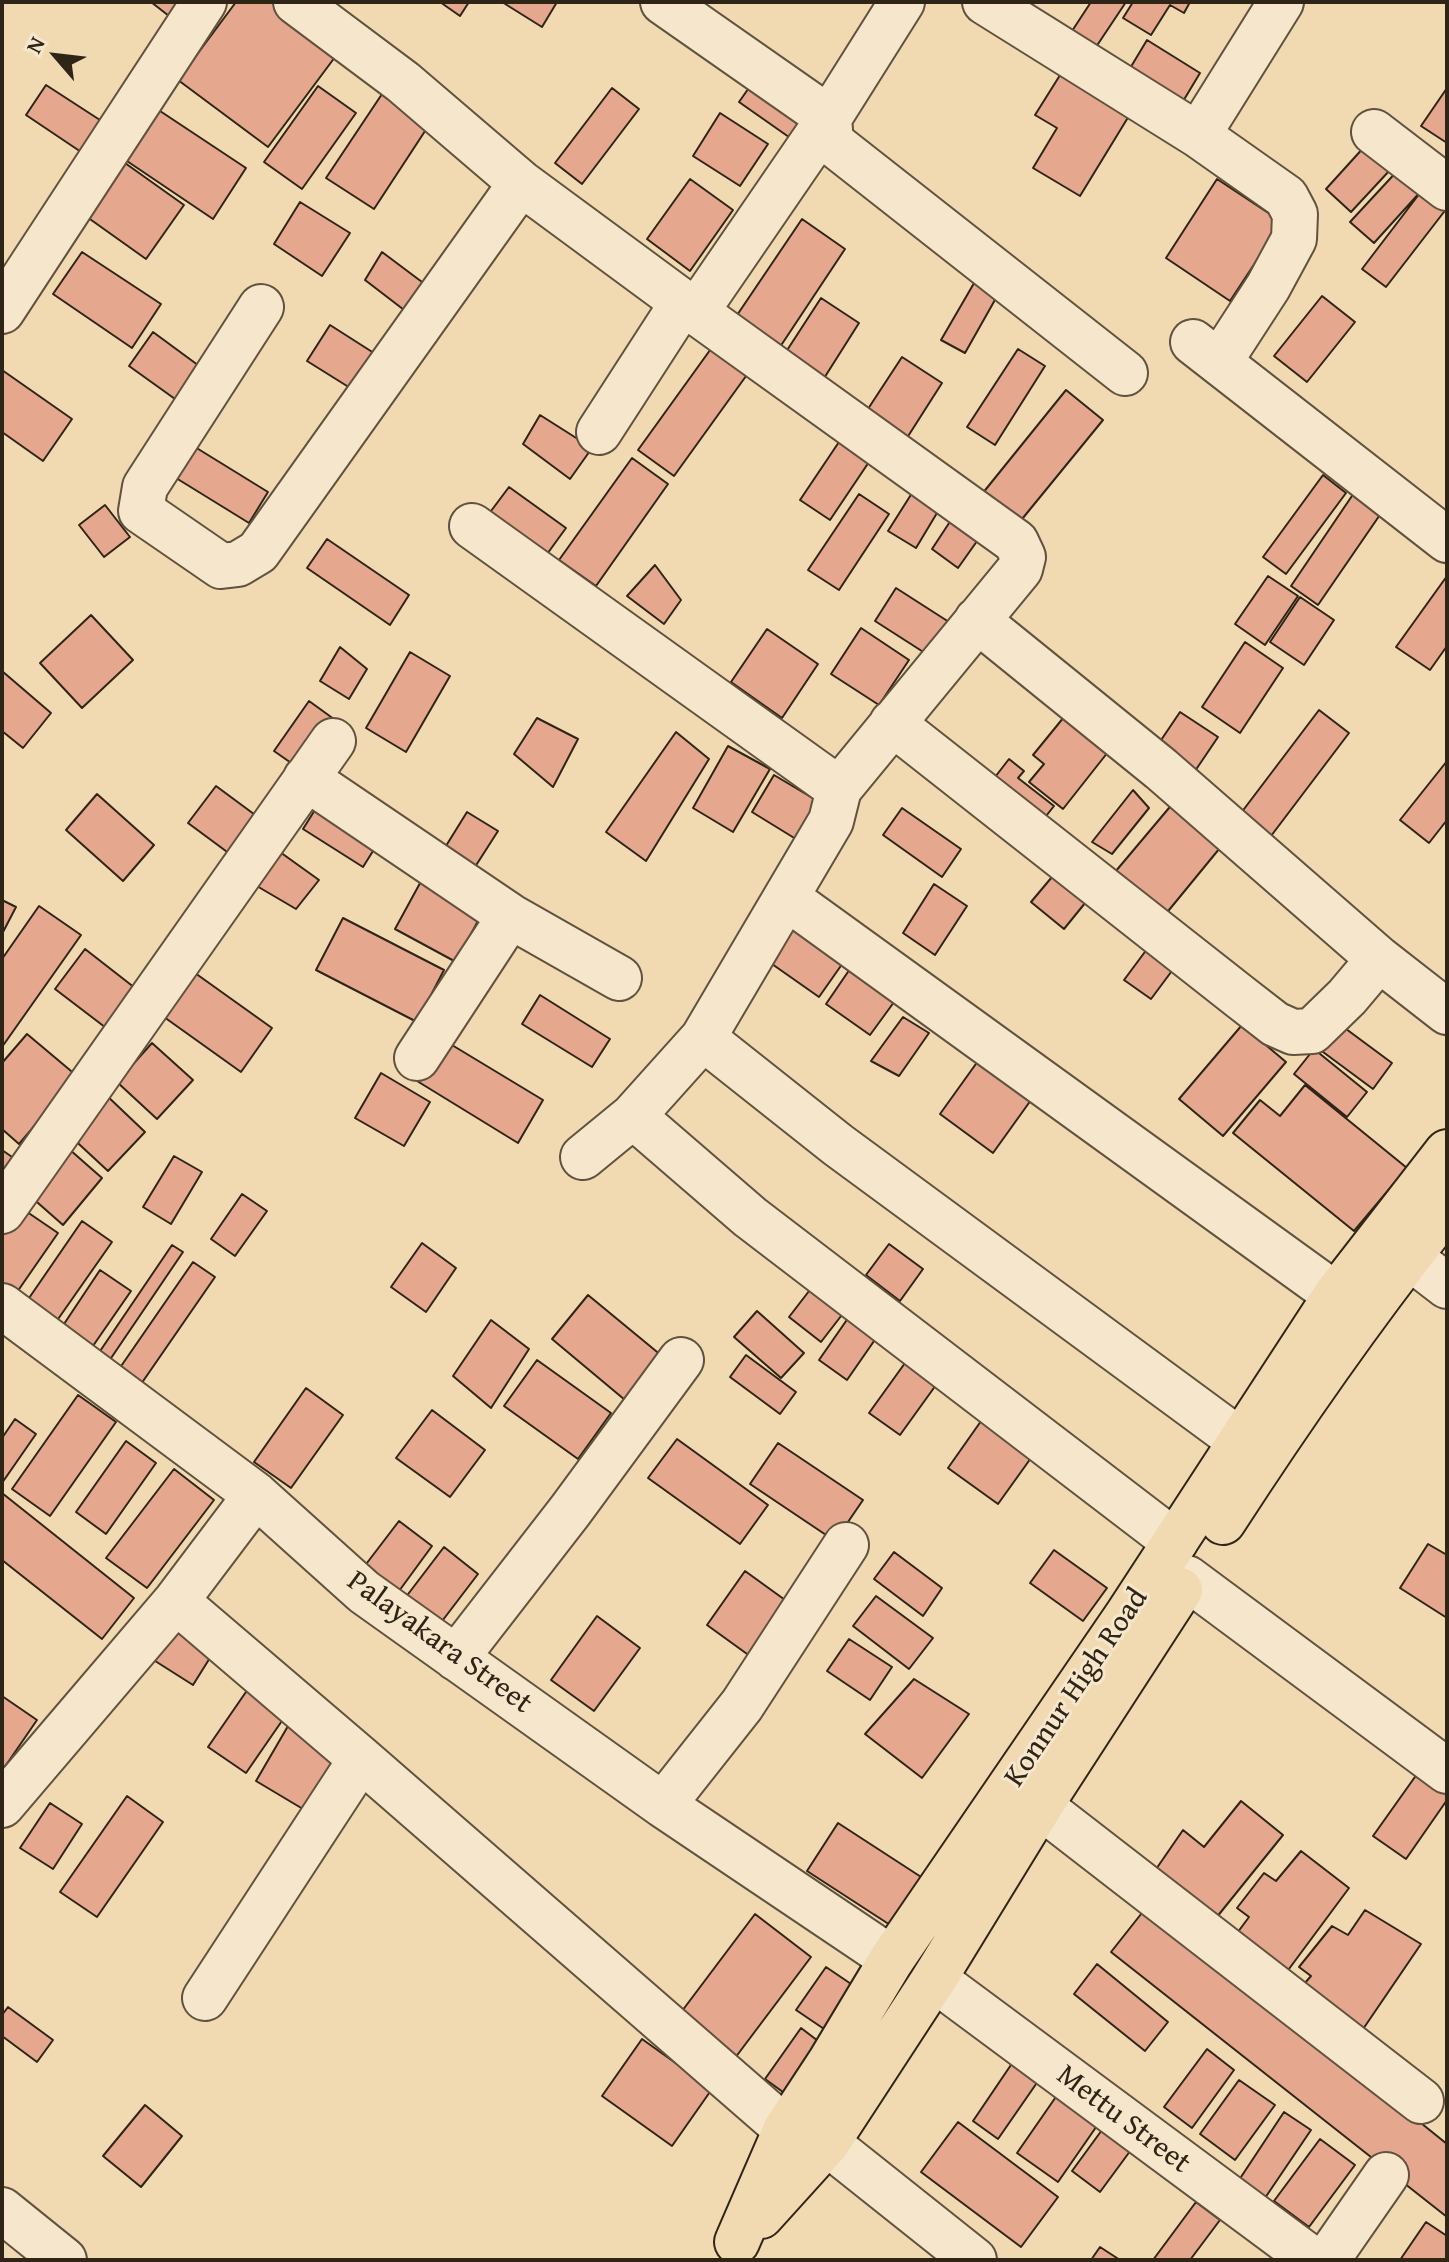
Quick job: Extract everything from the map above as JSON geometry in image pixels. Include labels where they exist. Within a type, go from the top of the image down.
[{"type":"main road","name":"Konnur High Road","points":[[731,2251],[827,2143],[934,1979],[1040,1806],[1181,1560],[1239,1440],[1336,1295],[1447,1152]]},
{"type":"main road","name":"Konnur High Road","points":[[731,2251],[786,2129],[892,1959],[1181,1560],[1447,1208]]},
{"type":"street","points":[[2,311],[204,2]]},
{"type":"street","points":[[296,2],[403,82],[521,183],[1016,542],[1023,557],[1020,569],[839,789],[831,821],[703,1038],[633,1116],[583,1157]]},
{"type":"street","points":[[663,2],[829,118]]},
{"type":"street","points":[[599,432],[829,118],[902,2]]},
{"type":"street","points":[[985,2],[1198,135],[1286,197],[1295,214],[1294,239],[1268,287],[1207,351],[1447,540]]},
{"type":"street","points":[[1198,135],[1281,2]]},
{"type":"street","points":[[829,118],[831,142],[1125,373]]},
{"type":"street","points":[[1374,132],[1447,188]]},
{"type":"street","points":[[261,307],[145,487],[141,511],[221,566],[238,564],[258,552],[521,183]]},
{"type":"street","points":[[472,526],[839,789]]},
{"type":"street","points":[[977,620],[1161,769],[1379,959],[1447,1012]]},
{"type":"street","points":[[892,723],[1275,1024],[1293,1032],[1312,1031],[1347,997],[1379,959]]},
{"type":"street","points":[[2,1211],[333,741]]},
{"type":"street","points":[[306,778],[510,916],[619,978]]},
{"type":"street","points":[[787,898],[1336,1295]]},
{"type":"street","points":[[417,1058],[510,916]]},
{"type":"street","points":[[703,1038],[838,1145],[1239,1440]]},
{"type":"street","points":[[633,1116],[750,1217],[1447,1771]]},
{"type":"street","points":[[1408,1256],[1447,1286]]},
{"type":"street","name":"Palayakara Street","points":[[5,1314],[256,1495],[364,1592],[663,1805],[892,1959]]},
{"type":"street","points":[[456,1658],[570,1511],[681,1360]]},
{"type":"street","points":[[2,1805],[176,1601],[256,1495]]},
{"type":"street","points":[[663,1805],[742,1705],[846,1545]]},
{"type":"street","points":[[176,1601],[786,2129]]},
{"type":"street","points":[[205,1998],[361,1759]]},
{"type":"street","points":[[1040,1806],[1421,2101]]},
{"type":"street","name":"Mettu Street","points":[[934,1979],[1313,2260]]},
{"type":"street","points":[[827,2143],[974,2260]]},
{"type":"street","points":[[1327,2260],[1386,2175]]},
{"type":"street","points":[[2,2210],[64,2260]]},
{"type":"building","points":[[151,2],[181,2],[169,16]]},
{"type":"building","points":[[236,2],[278,2],[341,49],[268,147],[178,80]]},
{"type":"building","points":[[440,2],[469,2],[460,16]]},
{"type":"building","points":[[502,2],[557,2],[542,27]]},
{"type":"building","points":[[1091,2],[1126,2],[1096,47],[1072,31]]},
{"type":"building","points":[[1133,2],[1190,2],[1184,13],[1170,5],[1151,35],[1123,18]]},
{"type":"building","points":[[1147,40],[1200,73],[1176,113],[1123,80]]},
{"type":"building","points":[[1067,64],[1135,106],[1080,196],[1033,168],[1057,128],[1035,115]]},
{"type":"building","points":[[760,72],[817,111],[796,142],[739,102]]},
{"type":"building","points":[[46,85],[120,133],[99,164],[26,115]]},
{"type":"building","points":[[318,86],[356,113],[302,189],[264,162]]},
{"type":"building","points":[[612,88],[639,109],[582,184],[555,163]]},
{"type":"building","points":[[1447,88],[1447,143],[1421,126]]},
{"type":"building","points":[[382,94],[429,125],[374,209],[326,178]]},
{"type":"building","points":[[154,107],[246,168],[213,219],[121,157]]},
{"type":"building","points":[[720,113],[768,144],[740,186],[693,156]]},
{"type":"building","points":[[1365,146],[1390,170],[1351,212],[1326,189]]},
{"type":"building","points":[[125,163],[184,205],[146,259],[87,217]]},
{"type":"building","points":[[1400,168],[1423,189],[1374,243],[1350,222]]},
{"type":"building","points":[[690,179],[733,210],[690,271],[647,239]]},
{"type":"building","points":[[1217,179],[1282,222],[1230,301],[1166,258]]},
{"type":"building","points":[[1423,189],[1447,208],[1386,287],[1362,269]]},
{"type":"building","points":[[300,202],[350,233],[322,276],[274,244]]},
{"type":"building","points":[[802,219],[845,249],[774,356],[729,327]]},
{"type":"building","points":[[82,252],[161,304],[132,348],[53,294]]},
{"type":"building","points":[[382,252],[426,285],[408,313],[365,280]]},
{"type":"building","points":[[977,278],[1000,291],[965,353],[941,340]]},
{"type":"building","points":[[1322,296],[1355,322],[1307,382],[1274,356]]},
{"type":"building","points":[[821,298],[859,323],[821,383],[782,358]]},
{"type":"building","points":[[330,325],[377,355],[355,391],[307,361]]},
{"type":"building","points":[[153,332],[206,371],[182,404],[129,366]]},
{"type":"building","points":[[718,339],[754,365],[674,476],[638,450]]},
{"type":"building","points":[[1018,349],[1045,366],[995,445],[967,427]]},
{"type":"building","points":[[902,357],[942,383],[905,441],[864,415]]},
{"type":"building","points":[[2,370],[72,419],[43,461],[2,432]]},
{"type":"building","points":[[1066,390],[1103,420],[1018,524],[982,494]]},
{"type":"building","points":[[540,415],[592,448],[570,479],[523,444]]},
{"type":"building","points":[[845,433],[875,453],[830,520],[800,500]]},
{"type":"building","points":[[195,447],[268,492],[249,523],[176,478]]},
{"type":"building","points":[[632,458],[668,484],[596,586],[559,560]]},
{"type":"building","points":[[1323,475],[1346,493],[1286,574],[1263,557]]},
{"type":"building","points":[[919,482],[946,498],[916,548],[888,531]]},
{"type":"building","points":[[509,487],[566,528],[542,561],[485,519]]},
{"type":"building","points":[[1358,487],[1386,506],[1318,605],[1291,586]]},
{"type":"building","points":[[859,494],[889,514],[839,590],[808,570]]},
{"type":"building","points":[[105,505],[130,537],[104,557],[79,525]]},
{"type":"building","points":[[959,508],[987,527],[958,568],[932,549]]},
{"type":"building","points":[[327,539],[409,595],[390,625],[307,568]]},
{"type":"building","points":[[655,565],[681,600],[664,624],[627,596]]},
{"type":"building","points":[[1268,576],[1298,596],[1265,645],[1235,624]]},
{"type":"building","points":[[1447,576],[1447,646],[1430,670],[1396,647]]},
{"type":"building","points":[[896,588],[949,622],[928,655],[875,621]]},
{"type":"building","points":[[1300,597],[1334,620],[1304,665],[1270,642]]},
{"type":"building","points":[[91,615],[133,660],[82,708],[40,663]]},
{"type":"building","points":[[861,628],[909,660],[879,705],[831,674]]},
{"type":"building","points":[[767,629],[818,664],[782,718],[731,682]]},
{"type":"building","points":[[1245,642],[1283,668],[1240,733],[1202,707]]},
{"type":"building","points":[[340,647],[367,669],[349,699],[320,681]]},
{"type":"building","points":[[410,652],[450,676],[406,752],[366,728]]},
{"type":"building","points":[[2,671],[51,713],[23,748],[2,731]]},
{"type":"building","points":[[309,701],[338,722],[304,772],[274,751]]},
{"type":"building","points":[[1319,710],[1349,733],[1271,836],[1241,813]]},
{"type":"building","points":[[1180,712],[1218,737],[1191,777],[1153,752]]},
{"type":"building","points":[[1064,717],[1108,752],[1063,809],[1029,782],[1044,764],[1033,755]]},
{"type":"building","points":[[537,718],[578,739],[553,787],[514,754]]},
{"type":"building","points":[[676,732],[709,759],[646,861],[606,832]]},
{"type":"building","points":[[728,746],[770,769],[733,832],[693,808]]},
{"type":"building","points":[[1009,759],[1024,771],[1018,778],[1054,806],[1035,830],[985,790]]},
{"type":"building","points":[[1447,761],[1447,820],[1429,843],[1400,820]]},
{"type":"building","points":[[774,775],[826,806],[804,844],[752,812]]},
{"type":"building","points":[[216,786],[266,823],[238,860],[188,823]]},
{"type":"building","points":[[1133,790],[1149,808],[1112,854],[1092,842]]},
{"type":"building","points":[[97,794],[154,845],[123,881],[66,830]]},
{"type":"building","points":[[323,797],[383,835],[363,867],[303,829]]},
{"type":"building","points":[[1174,802],[1224,843],[1160,921],[1110,878]]},
{"type":"building","points":[[902,808],[961,849],[942,877],[883,835]]},
{"type":"building","points":[[467,812],[498,831],[466,881],[436,862]]},
{"type":"building","points":[[273,847],[319,880],[296,909],[250,882]]},
{"type":"building","points":[[1062,865],[1094,892],[1064,929],[1031,902]]},
{"type":"building","points":[[425,874],[486,906],[456,962],[395,929]]},
{"type":"building","points":[[934,884],[967,906],[935,955],[903,933]]},
{"type":"building","points":[[2,900],[16,907],[2,934]]},
{"type":"building","points":[[39,906],[81,935],[2,1047],[2,959]]},
{"type":"building","points":[[343,918],[444,970],[417,1022],[316,970]]},
{"type":"building","points":[[788,920],[845,960],[819,997],[762,957]]},
{"type":"building","points":[[1156,937],[1183,956],[1151,999],[1124,980]]},
{"type":"building","points":[[85,949],[144,995],[114,1034],[55,989]]},
{"type":"building","points":[[852,966],[897,998],[870,1035],[826,1004]]},
{"type":"building","points":[[195,973],[272,1028],[241,1072],[164,1017]]},
{"type":"building","points":[[540,995],[610,1039],[592,1067],[522,1024]]},
{"type":"building","points":[[903,1017],[929,1033],[899,1076],[871,1061]]},
{"type":"building","points":[[1338,1023],[1392,1063],[1373,1089],[1319,1049]]},
{"type":"building","points":[[1242,1025],[1286,1062],[1223,1136],[1179,1099]]},
{"type":"building","points":[[27,1034],[77,1076],[19,1144],[2,1129],[2,1063]]},
{"type":"building","points":[[442,1039],[543,1100],[518,1143],[417,1081]]},
{"type":"building","points":[[152,1043],[193,1080],[157,1119],[117,1082]]},
{"type":"building","points":[[1314,1049],[1367,1092],[1347,1117],[1294,1074]]},
{"type":"building","points":[[978,1061],[1031,1100],[993,1153],[940,1114]]},
{"type":"building","points":[[381,1073],[430,1102],[404,1146],[355,1118]]},
{"type":"building","points":[[1305,1085],[1407,1168],[1354,1231],[1233,1133],[1260,1100],[1280,1116]]},
{"type":"building","points":[[104,1093],[145,1132],[108,1171],[67,1133]]},
{"type":"building","points":[[61,1142],[102,1178],[63,1225],[21,1188]]},
{"type":"building","points":[[2,1150],[15,1159],[2,1178]]},
{"type":"building","points":[[174,1156],[202,1172],[171,1224],[143,1207]]},
{"type":"building","points":[[242,1194],[267,1211],[235,1256],[211,1239]]},
{"type":"building","points":[[11,1201],[58,1233],[15,1295],[2,1286],[2,1215]]},
{"type":"building","points":[[82,1221],[112,1242],[56,1322],[27,1301]]},
{"type":"building","points":[[422,1243],[456,1268],[426,1312],[391,1287]]},
{"type":"building","points":[[889,1244],[923,1269],[900,1301],[866,1275]]},
{"type":"building","points":[[172,1245],[183,1252],[105,1367],[94,1360]]},
{"type":"building","points":[[193,1262],[215,1277],[139,1387],[117,1372]]},
{"type":"building","points":[[100,1270],[131,1291],[86,1356],[56,1336]]},
{"type":"building","points":[[816,1282],[848,1307],[821,1342],[789,1317]]},
{"type":"building","points":[[588,1295],[662,1356],[625,1400],[552,1339]]},
{"type":"building","points":[[757,1311],[804,1353],[781,1378],[734,1337]]},
{"type":"building","points":[[853,1311],[881,1331],[847,1380],[819,1360]]},
{"type":"building","points":[[491,1320],[529,1349],[491,1408],[453,1376]]},
{"type":"building","points":[[746,1355],[796,1392],[780,1414],[730,1377]]},
{"type":"building","points":[[537,1360],[611,1413],[578,1459],[504,1406]]},
{"type":"building","points":[[905,1363],[936,1385],[900,1435],[869,1413]]},
{"type":"building","points":[[306,1388],[343,1415],[291,1488],[254,1462]]},
{"type":"building","points":[[78,1395],[116,1422],[50,1516],[12,1489]]},
{"type":"building","points":[[432,1410],[485,1450],[450,1497],[396,1458]]},
{"type":"building","points":[[986,1414],[1036,1451],[998,1504],[948,1468]]},
{"type":"building","points":[[15,1419],[36,1434],[2,1483],[2,1438]]},
{"type":"building","points":[[677,1439],[768,1505],[740,1544],[648,1478]]},
{"type":"building","points":[[126,1441],[156,1463],[106,1534],[76,1512]]},
{"type":"building","points":[[778,1443],[863,1500],[835,1541],[750,1484]]},
{"type":"building","points":[[174,1469],[214,1500],[147,1588],[106,1558]]},
{"type":"building","points":[[2,1493],[134,1598],[102,1639],[2,1560]]},
{"type":"building","points":[[399,1521],[432,1546],[391,1602],[357,1576]]},
{"type":"building","points":[[1428,1544],[1447,1555],[1447,1618],[1400,1588]]},
{"type":"building","points":[[444,1547],[478,1574],[433,1633],[399,1606]]},
{"type":"building","points":[[1054,1550],[1107,1588],[1083,1621],[1030,1583]]},
{"type":"building","points":[[894,1552],[942,1588],[923,1616],[874,1579]]},
{"type":"building","points":[[745,1571],[792,1605],[754,1659],[707,1625]]},
{"type":"building","points":[[876,1596],[933,1638],[909,1669],[853,1626]]},
{"type":"building","points":[[597,1616],[640,1648],[594,1711],[551,1680]]},
{"type":"building","points":[[177,1619],[218,1645],[193,1685],[152,1659]]},
{"type":"building","points":[[849,1639],[892,1667],[870,1700],[827,1671]]},
{"type":"building","points":[[914,1679],[969,1714],[922,1778],[865,1734]]},
{"type":"building","points":[[248,1689],[286,1715],[246,1773],[208,1747]]},
{"type":"building","points":[[2,1696],[37,1720],[2,1771]]},
{"type":"building","points":[[295,1714],[341,1764],[313,1815],[256,1781]]},
{"type":"building","points":[[1422,1767],[1447,1784],[1447,1800],[1406,1859],[1373,1836]]},
{"type":"building","points":[[127,1796],[163,1822],[97,1917],[60,1892]]},
{"type":"building","points":[[1241,1801],[1283,1835],[1212,1923],[1152,1875],[1183,1830],[1204,1847]]},
{"type":"building","points":[[50,1803],[82,1824],[53,1869],[20,1848]]},
{"type":"building","points":[[838,1823],[935,1886],[904,1934],[807,1871]]},
{"type":"building","points":[[1301,1851],[1349,1888],[1283,1977],[1232,1940],[1249,1917],[1237,1908],[1264,1873],[1276,1881]]},
{"type":"building","points":[[1149,1904],[1447,2144],[1447,2217],[1111,1952]]},
{"type":"building","points":[[1365,1910],[1421,1944],[1359,2035],[1298,1991],[1311,1976],[1299,1967],[1332,1926],[1348,1935]]},
{"type":"building","points":[[755,1914],[811,1957],[732,2062],[676,2019]]},
{"type":"building","points":[[1097,1964],[1168,2022],[1145,2051],[1074,1994]]},
{"type":"building","points":[[826,1967],[860,1990],[830,2033],[796,2010]]},
{"type":"building","points":[[8,2007],[53,2040],[37,2062],[2,2036],[2,2015]]},
{"type":"building","points":[[801,2028],[830,2050],[794,2100],[765,2079]]},
{"type":"building","points":[[642,2039],[712,2089],[672,2146],[602,2096]]},
{"type":"building","points":[[1207,2049],[1234,2070],[1192,2128],[1164,2107]]},
{"type":"building","points":[[1017,2056],[1043,2074],[998,2139],[973,2121]]},
{"type":"building","points":[[1239,2080],[1275,2105],[1235,2160],[1200,2134]]},
{"type":"building","points":[[1060,2091],[1101,2120],[1058,2182],[1017,2153]]},
{"type":"building","points":[[145,2105],[182,2136],[141,2187],[103,2156]]},
{"type":"building","points":[[1284,2112],[1311,2130],[1265,2198],[1239,2180]]},
{"type":"building","points":[[1110,2119],[1139,2139],[1100,2192],[1072,2171]]},
{"type":"building","points":[[958,2122],[1058,2197],[1021,2247],[921,2172]]},
{"type":"building","points":[[1320,2139],[1355,2165],[1309,2227],[1274,2201]]},
{"type":"building","points":[[1196,2202],[1220,2220],[1190,2260],[1153,2260]]},
{"type":"building","points":[[1426,2222],[1447,2236],[1447,2260],[1400,2260]]},
{"type":"building","points":[[1100,2247],[1120,2260],[1091,2260]]}]
